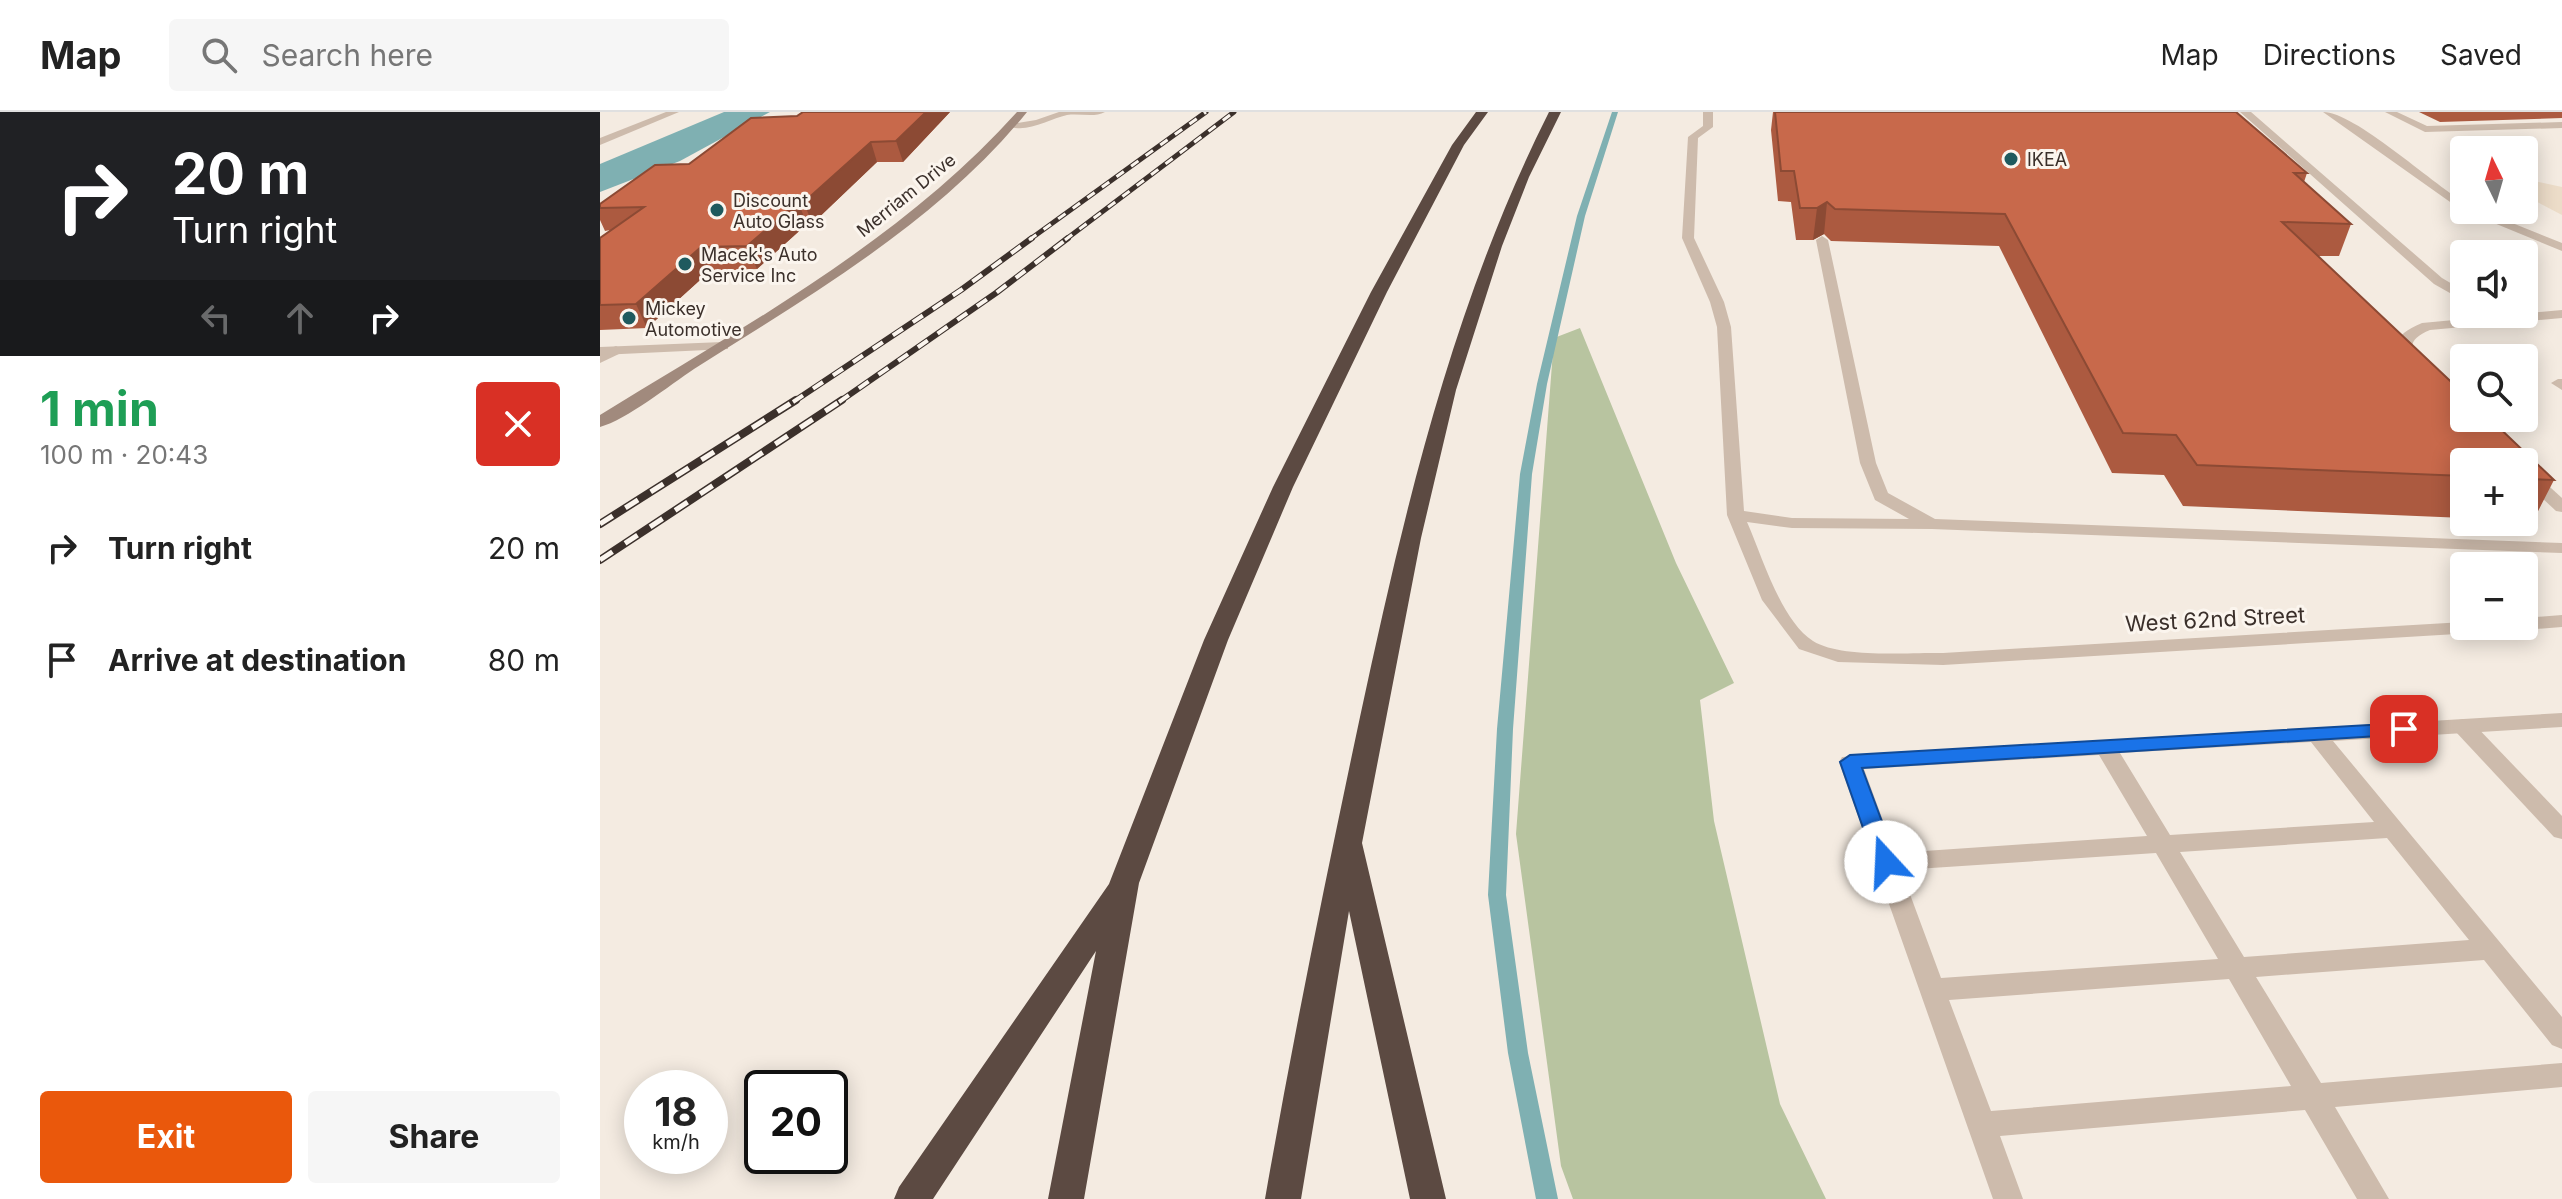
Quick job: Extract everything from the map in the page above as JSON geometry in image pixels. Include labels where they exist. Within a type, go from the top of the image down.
[{"type":"highway","points":[[1066,1199],[1124,883],[1216,640],[1283,487],[1418,215],[1458,145],[1482,112]]},
{"type":"highway","points":[[1283,1199],[1348,838],[1421,497],[1456,367],[1489,265],[1555,112]]},
{"type":"highway","points":[[1348,838],[1428,1199]]},
{"type":"highway","points":[[912,1199],[1124,883]]},
{"type":"main road","name":"Merriam Drive","points":[[600,422],[723,346],[898,230],[962,175],[1022,112]]},
{"type":"street","points":[[600,142],[674,112]]},
{"type":"street","points":[[1011,125],[1037,123],[1065,112],[1100,112]]},
{"type":"street","name":"West 62nd Street","points":[[1708,112],[1708,127],[1693,137],[1688,238],[1717,302],[1724,327],[1736,515],[1771,600],[1806,645],[1838,656],[1943,659],[2450,628]]},
{"type":"street","points":[[2245,112],[2450,288]]},
{"type":"street","points":[[2328,112],[2379,143],[2423,183],[2450,199]]},
{"type":"street","points":[[2390,112],[2425,129],[2562,125]]},
{"type":"street","points":[[2505,224],[2562,247]]},
{"type":"street","points":[[1822,240],[1868,463],[1881,496],[1932,524]]},
{"type":"street","points":[[2538,315],[2562,314]]},
{"type":"street","points":[[2423,377],[2404,352],[2404,342],[2411,333],[2450,322]]},
{"type":"street","points":[[600,351],[723,346]]},
{"type":"street","points":[[600,359],[616,350]]},
{"type":"street","points":[[2538,485],[2562,507]]},
{"type":"street","points":[[1736,515],[1792,523],[1932,524],[2562,548]]},
{"type":"street","points":[[2538,623],[2562,621]]},
{"type":"street","points":[[2008,1199],[1850,762],[2562,720]]},
{"type":"street","points":[[2463,726],[2562,831]]},
{"type":"street","points":[[2316,734],[2562,1037]]},
{"type":"street","points":[[2105,746],[2374,1199]]},
{"type":"street","points":[[1886,862],[2393,829]]},
{"type":"street","points":[[1932,990],[2491,949]]},
{"type":"street","points":[[1981,1125],[2562,1075]]},
{"type":"green space","points":[[1580,328],[1676,563],[1734,683],[1700,700],[1714,821],[1780,1104],[1826,1199],[1573,1199],[1561,1166],[1516,834],[1554,338]]},
{"type":"shaded area","points":[[2538,182],[2562,187],[2562,215],[2538,202]]},
{"type":"water","points":[[724,112],[770,112],[680,161],[600,192],[600,164]]},
{"type":"building","points":[[803,112],[926,112],[896,141],[871,142],[804,202],[798,202],[747,246],[701,247],[636,304],[600,305],[600,238],[644,207],[600,208],[600,204],[655,165],[689,164],[751,118],[797,116]]},
{"type":"building","points":[[1775,112],[2236,112],[2307,173],[2294,173],[2351,224],[2282,222],[2450,381],[2450,432],[2504,432],[2520,448],[2450,448],[2450,475],[2197,465],[2176,435],[2123,433],[2005,214],[1835,209],[1827,202],[1817,208],[1800,208],[1794,171],[1781,171]]},
{"type":"building","points":[[2538,465],[2554,480],[2538,479]]},
{"type":"waterway","points":[[1547,1199],[1518,1053],[1497,895],[1505,729],[1526,474],[1542,384],[1581,216],[1615,112]]},
{"type":"railway","points":[[1029,240],[1206,112]]},
{"type":"railway","points":[[1065,240],[1234,112]]},
{"type":"railway","points":[[796,400],[961,290],[1032,238]]},
{"type":"railway","points":[[839,402],[996,293],[1068,238]]},
{"type":"railway","points":[[600,524],[796,400]]},
{"type":"railway","points":[[600,560],[839,402]]},
{"type":"place","name":"IKEA","points":[[2011,159]]},
{"type":"place","name":"Discount Auto Glass","points":[[717,210]]},
{"type":"place","name":"Macek's Auto Service Inc","points":[[685,264]]},
{"type":"place","name":"Mickey Automotive","points":[[629,318]]},
{"type":"route","points":[[1886,862],[1850,762],[2404,729]]}]
